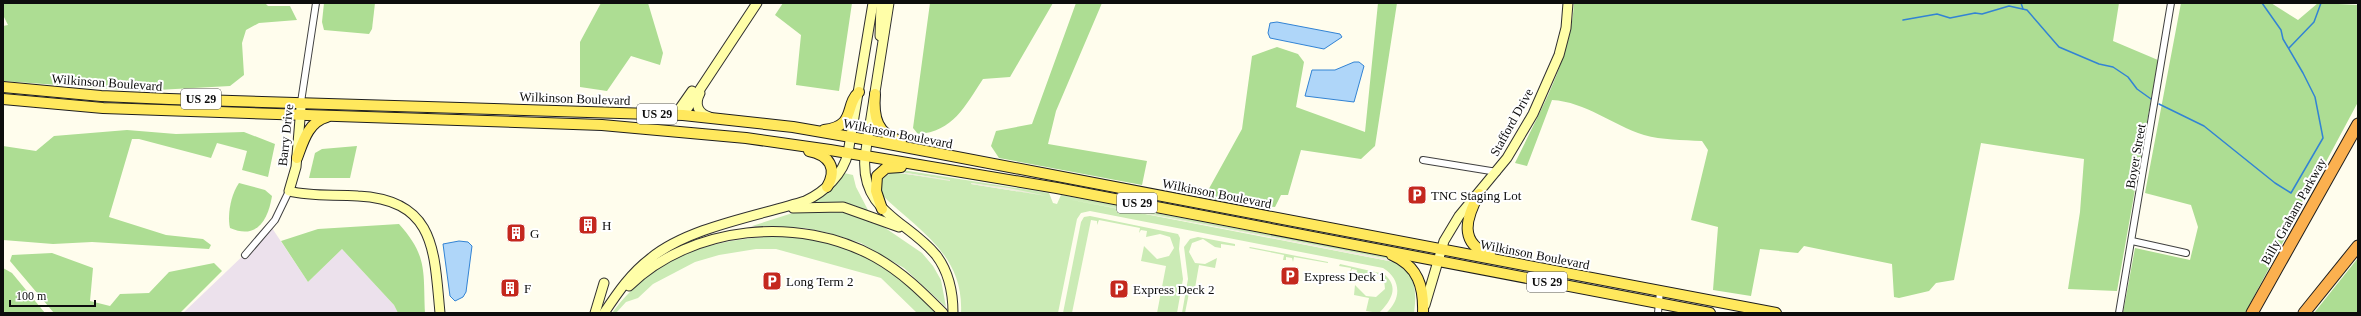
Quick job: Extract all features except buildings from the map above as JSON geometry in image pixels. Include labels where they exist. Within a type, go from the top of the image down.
[{"type":"highway","name":"Billy Graham Parkway","points":[[2252,313],[2358,124]]},
{"type":"highway","points":[[2304,313],[2358,246]]},
{"type":"main road","points":[[532,122],[545,117],[678,120],[683,115],[757,3]]},
{"type":"main road","points":[[604,313],[617,292],[637,270],[652,257],[672,245],[706,231],[810,199],[827,187],[842,168],[848,153],[873,3]]},
{"type":"main road","points":[[882,3],[879,28],[880,36],[883,40]]},
{"type":"main road","points":[[889,3],[865,156],[867,182],[872,195],[882,209],[904,229],[922,242],[936,256],[945,270],[951,286],[953,313]]},
{"type":"main road","name":"Stafford Drive","points":[[1423,313],[1440,248],[1459,216],[1497,172],[1522,135],[1555,64],[1566,28],[1568,3]]},
{"type":"main road","points":[[668,114],[678,111],[698,81],[705,81]]},
{"type":"main road","points":[[705,81],[697,100],[697,106],[703,114],[711,117]]},
{"type":"main road","name":"Wilkinson Boulevard","points":[[4,87],[101,96],[668,114],[711,117],[868,140],[1440,248],[1762,312],[1776,313]]},
{"type":"main road","points":[[3,100],[4,87]]},
{"type":"main road","points":[[814,131],[832,129],[844,122],[850,113],[856,95],[859,92]]},
{"type":"main road","points":[[875,94],[875,117],[883,133],[890,138],[919,146],[925,151]]},
{"type":"main road","name":"Wilkinson Boulevard","points":[[3,100],[103,108],[532,122],[666,130],[788,143],[923,167],[1057,188],[1436,260],[1658,308],[1710,313]]},
{"type":"main road","name":"Barry Drive","points":[[289,191],[297,158],[301,102]]},
{"type":"main road","points":[[297,158],[310,128],[322,118],[333,116]]},
{"type":"main road","points":[[788,143],[794,148],[818,154],[827,159],[832,171],[827,187]]},
{"type":"main road","points":[[882,209],[875,186],[876,178],[879,172],[889,167],[923,167]]},
{"type":"main road","points":[[289,191],[307,196],[357,196],[388,199],[414,214],[424,228],[432,244],[440,313]]},
{"type":"main road","points":[[1478,194],[1467,221],[1469,236],[1479,250],[1507,262]]},
{"type":"main road","points":[[778,210],[812,207],[843,208],[904,229]]},
{"type":"main road","points":[[1224,220],[1226,208]]},
{"type":"main road","points":[[610,304],[640,276],[675,253],[713,239],[753,233],[774,232],[816,236],[857,248],[875,257],[910,280],[943,313]]},
{"type":"main road","points":[[1378,249],[1407,263],[1417,275],[1422,289],[1423,313]]},
{"type":"main road","points":[[595,313],[604,283]]},
{"type":"street","name":"Barry Drive","points":[[301,102],[316,3]]},
{"type":"street","name":"Boyer Street","points":[[2118,313],[2132,241],[2171,3]]},
{"type":"street","points":[[1423,160],[1497,172]]},
{"type":"street","name":"Barry Drive","points":[[245,255],[275,220],[289,191]]},
{"type":"street","points":[[2132,241],[2186,252]]},
{"type":"street","points":[[1658,308],[1660,291]]},
{"type":"shaded area","points":[[894,171],[950,181],[894,172],[882,173]]},
{"type":"shaded area","points":[[971,184],[1009,188],[1047,196]]},
{"type":"shaded area","points":[[1062,197],[1394,260],[1408,270],[1408,268],[1415,279],[1418,292],[1416,313],[1417,292],[1413,279],[1404,269],[1394,262]]},
{"type":"shaded area","points":[[272,228],[308,282],[342,249],[394,305],[398,313],[183,313]]},
{"type":"green space","points":[[3,3],[265,3],[268,6],[290,6],[297,20],[259,23],[246,30],[242,43],[244,75],[230,86],[139,91],[3,81],[3,26],[8,25],[3,15]]},
{"type":"green space","points":[[324,3],[375,3],[372,29],[369,34],[324,30],[322,22]]},
{"type":"green space","points":[[601,3],[648,3],[663,53],[660,65],[631,56],[607,91],[580,87],[580,42]]},
{"type":"green space","points":[[783,3],[852,3],[839,91],[796,85],[801,35],[775,15]]},
{"type":"green space","points":[[930,3],[1053,3],[1010,77],[983,79],[964,108],[949,123],[930,132],[918,134],[913,128]]},
{"type":"green space","points":[[1076,3],[1102,3],[1056,111],[1048,144],[1147,161],[1142,185],[999,158],[991,146],[996,131],[1032,124]]},
{"type":"green space","points":[[1378,3],[1397,3],[1375,146],[1361,159],[1301,150],[1288,195],[1281,195],[1275,207],[1211,199],[1206,194],[1242,129],[1252,56],[1277,47],[1298,54],[1304,62],[1296,107],[1365,132]]},
{"type":"green space","points":[[1574,3],[2119,3],[2113,41],[2158,60],[2117,291],[2068,289],[2080,212],[2084,159],[1981,143],[1954,280],[1936,283],[1929,291],[1899,298],[1894,297],[1892,264],[1804,246],[1798,253],[1760,249],[1751,296],[1713,290],[1718,227],[1691,220],[1708,150],[1702,141],[1651,137],[1632,131],[1588,109],[1552,100],[1527,166],[1515,163],[1543,105],[1560,65],[1572,24]]},
{"type":"green space","points":[[2181,3],[2271,3],[2298,20],[2318,3],[2358,5],[2358,102],[2245,313],[2123,313],[2135,248],[2190,260],[2198,227],[2191,205],[2145,193]]},
{"type":"green space","points":[[127,130],[176,134],[244,132],[275,144],[268,177],[242,170],[247,151],[217,143],[211,158],[139,139],[132,139],[109,217],[166,235],[203,239],[211,245],[209,249],[92,242],[53,244],[3,240],[3,146],[36,151],[54,136]]},
{"type":"green space","points":[[357,146],[350,178],[309,178],[315,153],[322,149]]},
{"type":"green space","points":[[896,169],[1049,193],[1053,203],[1057,204],[1061,195],[1391,258],[1394,260],[1062,198],[1394,262],[1411,277],[1415,290],[1414,313],[1386,313],[1395,302],[1397,289],[1393,278],[1383,268],[1090,211],[1081,213],[1077,219],[1058,313],[961,313],[960,292],[955,274],[946,258],[936,244],[923,231],[880,193],[878,183],[891,172],[950,180],[894,171]],"holes":[[[971,183],[1047,196],[971,184]]]},
{"type":"green space","points":[[844,173],[853,175],[856,187],[869,212],[816,203],[816,199],[829,191]]},
{"type":"green space","points":[[239,183],[265,190],[272,196],[268,213],[260,226],[247,231],[239,231],[230,228],[229,223],[230,205]]},
{"type":"green space","points":[[834,209],[875,221],[922,253],[933,266],[941,280],[946,307],[904,268],[861,243],[829,233],[805,228],[752,226],[799,211]]},
{"type":"green space","points":[[1090,216],[1178,234],[1180,238],[1179,249],[1183,279],[1177,313],[1157,313],[1166,266],[1141,261],[1144,246],[1157,259],[1169,256],[1174,248],[1170,237],[1160,234],[1146,237],[1147,231],[1141,230],[1139,233],[1140,228],[1099,220],[1097,225],[1097,221],[1091,220],[1072,313],[1063,313],[1081,222],[1084,217]]},
{"type":"green space","points":[[399,224],[415,246],[422,265],[424,275],[425,313],[398,313],[394,305],[342,249],[308,282],[281,241],[318,229]]},
{"type":"green space","points":[[783,236],[828,243],[871,258],[897,275],[937,313],[917,313],[881,278],[776,249],[756,249],[719,255],[695,262],[653,284],[638,298],[626,302],[616,313],[612,313],[629,293],[647,276],[666,264],[687,254],[709,246],[732,241]]},
{"type":"green space","points":[[1198,237],[1235,244],[1235,246],[1221,244],[1221,248],[1215,247],[1203,239],[1192,243],[1189,252],[1195,263],[1205,264],[1217,258],[1215,268],[1199,265],[1195,288],[1190,288],[1185,313],[1182,313],[1188,279],[1184,247],[1190,239]]},
{"type":"green space","points":[[1249,248],[1328,263],[1294,257],[1293,262],[1292,258],[1286,257],[1286,260],[1283,260],[1284,255]]},
{"type":"green space","points":[[52,253],[93,268],[90,301],[110,306],[120,294],[149,293],[169,272],[214,263],[222,271],[180,313],[54,313],[10,261],[12,255]]},
{"type":"green space","points":[[2358,258],[2358,313],[2314,313]]},
{"type":"green space","points":[[1340,264],[1384,274],[1389,279],[1393,289],[1392,294],[1387,304],[1379,313],[1366,311],[1369,298],[1354,295],[1355,285],[1366,296],[1376,297],[1385,289],[1384,279],[1375,272],[1360,276],[1356,274],[1357,270],[1352,269],[1350,273],[1351,268],[1339,266]]},
{"type":"green space","points":[[3,268],[12,273],[45,313],[3,313]]},
{"type":"water","points":[[1277,22],[1340,34],[1342,37],[1324,49],[1270,38],[1268,33],[1270,23]]},
{"type":"water","points":[[1354,62],[1359,62],[1364,66],[1354,102],[1305,96],[1312,70],[1335,70]]},
{"type":"water","points":[[459,241],[468,242],[472,246],[466,292],[463,297],[455,301],[450,296],[443,244]]},
{"type":"waterway","points":[[2021,3],[2023,9]]},
{"type":"waterway","points":[[2159,104],[2204,126],[2275,183],[2291,193],[2323,138],[2315,97],[2283,39],[2281,30],[2262,3]]},
{"type":"waterway","points":[[2289,48],[2314,22],[2321,3]]},
{"type":"waterway","points":[[1903,20],[1937,14],[1950,18],[1975,13],[1982,14],[2009,6],[2027,10],[2059,47],[2099,64],[2113,67],[2128,77],[2137,89],[2151,99]]},
{"type":"place","name":"TNC Staging Lot","points":[[1417,195]]},
{"type":"place","name":"H","points":[[588,225]]},
{"type":"place","name":"G","points":[[516,233]]},
{"type":"place","name":"Express Deck 1","points":[[1290,276]]},
{"type":"place","name":"Long Term 2","points":[[772,281]]},
{"type":"place","name":"F","points":[[510,288]]},
{"type":"place","name":"Express Deck 2","points":[[1119,289]]}]
